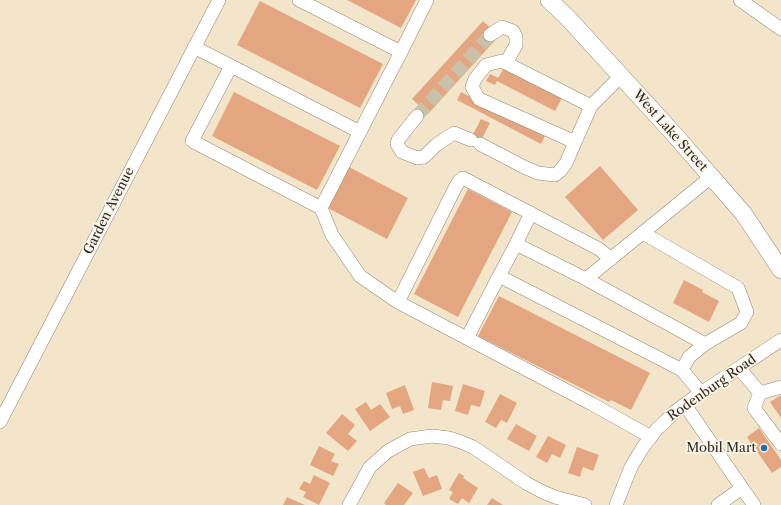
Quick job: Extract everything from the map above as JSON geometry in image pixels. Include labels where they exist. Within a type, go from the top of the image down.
[{"type":"main road","name":"West Lake Street","points":[[549,0],[567,17],[621,76],[743,213],[781,270]]},
{"type":"street","name":"Garden Avenue","points":[[0,422],[219,0]]},
{"type":"street","points":[[299,0],[401,52]]},
{"type":"street","points":[[321,208],[427,0]]},
{"type":"street","points":[[740,0],[781,29]]},
{"type":"street","points":[[490,35],[502,27],[512,31],[516,37],[516,45],[506,63]]},
{"type":"street","points":[[194,47],[360,132]]},
{"type":"street","points":[[575,142],[479,99],[472,87],[475,79],[486,65],[502,61],[591,106]]},
{"type":"street","points":[[231,66],[192,141],[321,208],[332,235],[360,276],[398,302],[592,404],[651,437]]},
{"type":"street","points":[[417,116],[398,140],[397,144],[402,152],[417,158],[424,157],[436,145],[454,133],[476,142],[538,173],[555,175],[566,163],[591,106],[621,76]]},
{"type":"street","points":[[586,279],[712,177]]},
{"type":"street","points":[[398,302],[455,188],[459,181],[464,178],[599,249],[611,259]]},
{"type":"street","points":[[467,338],[531,213]]},
{"type":"street","points":[[643,233],[738,288],[747,312],[740,323],[705,344],[689,357],[682,370]]},
{"type":"street","points":[[516,244],[586,279],[705,344]]},
{"type":"street","points":[[499,276],[682,370],[701,393]]},
{"type":"street","name":"Rodenburg Road","points":[[616,505],[631,468],[643,447],[657,429],[701,393],[781,340]]},
{"type":"street","points":[[739,368],[760,393]]},
{"type":"street","points":[[760,393],[781,387]]},
{"type":"street","points":[[760,393],[754,408],[781,444]]},
{"type":"street","points":[[685,405],[754,505]]},
{"type":"street","points":[[349,505],[370,467],[388,451],[410,439],[432,436],[450,438],[473,447],[526,483],[543,492],[555,497],[585,505]]},
{"type":"street","points":[[718,505],[742,488]]},
{"type":"building","points":[[347,0],[416,0],[401,28]]},
{"type":"building","points":[[260,1],[383,64],[360,108],[237,45]]},
{"type":"building","points":[[483,21],[499,36],[428,114],[412,99]]},
{"type":"building","points":[[504,68],[562,98],[555,111],[497,81],[495,85],[486,81],[490,74],[498,78]]},
{"type":"building","points":[[234,92],[340,146],[317,190],[212,136]]},
{"type":"building","points":[[461,92],[545,136],[541,144],[457,100]]},
{"type":"building","points":[[481,119],[490,123],[477,148],[468,144]]},
{"type":"building","points":[[600,166],[638,210],[603,240],[565,197]]},
{"type":"building","points":[[349,167],[408,198],[387,239],[328,208]]},
{"type":"building","points":[[468,189],[512,212],[458,317],[414,294]]},
{"type":"building","points":[[684,280],[703,290],[702,292],[719,301],[709,322],[673,303]]},
{"type":"building","points":[[499,296],[650,373],[631,410],[611,400],[609,402],[478,336]]},
{"type":"building","points":[[432,382],[453,386],[450,401],[443,400],[441,410],[428,408]]},
{"type":"building","points":[[463,384],[485,391],[480,407],[471,405],[468,415],[455,411]]},
{"type":"building","points":[[405,385],[414,410],[403,414],[400,406],[392,409],[386,393]]},
{"type":"building","points":[[500,394],[517,403],[507,423],[501,420],[496,428],[485,422]]},
{"type":"building","points":[[781,395],[781,418],[770,402]]},
{"type":"building","points":[[366,402],[371,410],[380,404],[390,417],[370,431],[355,409]]},
{"type":"building","points":[[342,414],[355,425],[348,434],[357,441],[348,451],[326,433]]},
{"type":"building","points":[[516,424],[537,436],[529,451],[507,439]]},
{"type":"building","name":"Mobil Mart","points":[[759,428],[781,460],[781,467],[772,473],[747,437]]},
{"type":"building","points":[[548,436],[566,445],[560,458],[552,454],[547,463],[536,457]]},
{"type":"building","points":[[319,446],[335,454],[331,461],[339,464],[333,476],[310,465]]},
{"type":"building","points":[[577,447],[599,455],[593,471],[583,467],[580,477],[568,473]]},
{"type":"building","points":[[424,468],[429,478],[437,475],[442,489],[423,496],[413,472]]},
{"type":"building","points":[[459,473],[464,476],[463,478],[478,488],[469,503],[462,498],[458,504],[449,499],[453,492],[449,490]]},
{"type":"building","points":[[314,475],[330,483],[319,505],[303,497],[306,492],[299,489],[304,481],[310,484]]},
{"type":"building","points":[[398,483],[413,493],[404,505],[386,505],[384,503]]},
{"type":"building","points":[[287,497],[305,505],[283,505]]},
{"type":"building","points":[[492,498],[503,505],[487,505]]},
{"type":"tunnel","points":[[417,116],[490,35]]},
{"type":"place","name":"Mobil Mart","points":[[764,448]]}]
